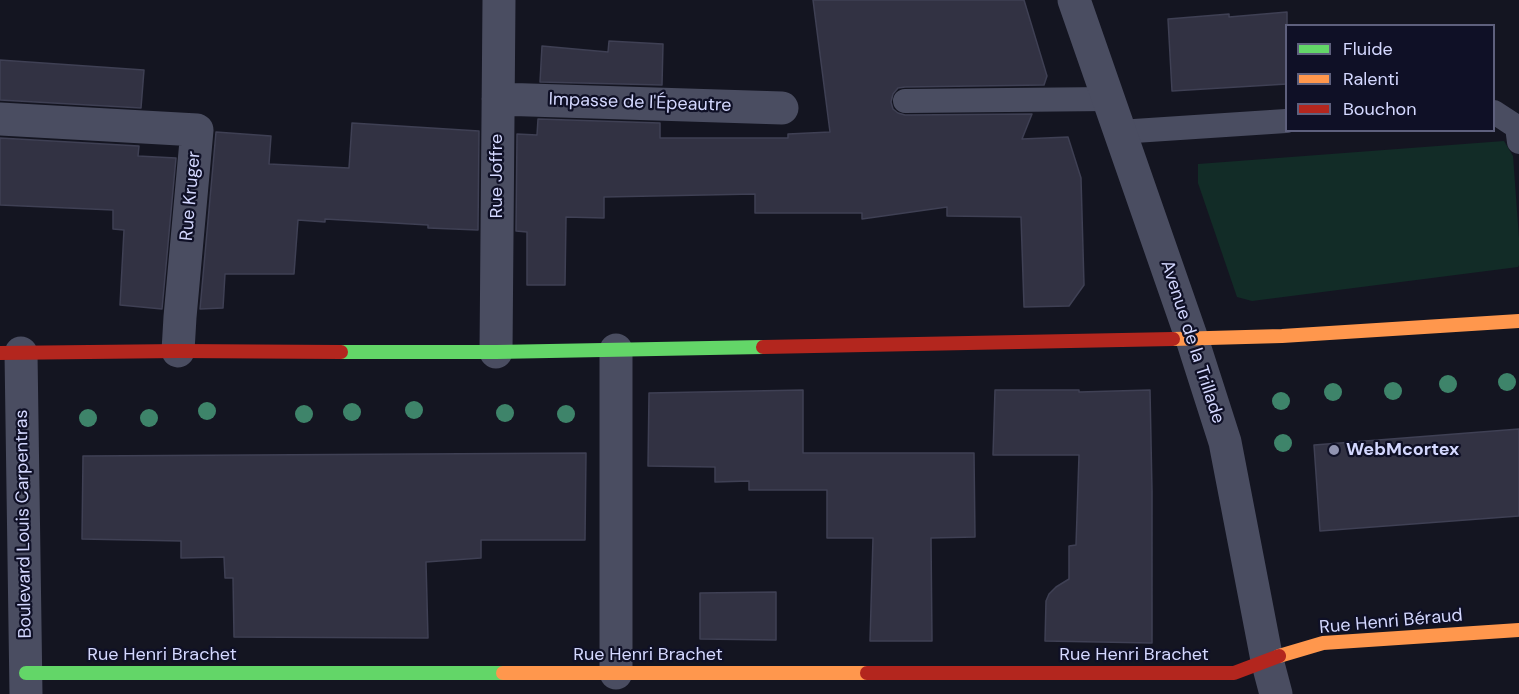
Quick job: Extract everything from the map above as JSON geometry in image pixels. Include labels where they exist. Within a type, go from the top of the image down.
[{"type":"street","name":"Rue Joffre","points":[[496,352],[499,0]]},
{"type":"street","name":"Avenue de la Trillade","points":[[1076,1],[1225,442],[1267,660],[1276,694]]},
{"type":"street","name":"Impasse de l'Épeautre","points":[[498,99],[782,108]]},
{"type":"street","name":"Rue Kruger","points":[[0,119],[197,130],[178,351]]},
{"type":"street","points":[[11,353],[496,352],[1192,339],[1263,337],[1519,321]]},
{"type":"street","points":[[616,350],[616,673]]},
{"type":"street","name":"Boulevard Louis Carpentras","points":[[11,353],[26,683]]},
{"type":"street","name":"Rue Henri Béraud","points":[[1267,660],[1323,643],[1519,630]]},
{"type":"street","name":"Rue Henri Brachet","points":[[26,683],[406,684],[616,673],[807,684],[1234,673],[1267,660]]},
{"type":"lane","points":[[905,101],[1108,99]]},
{"type":"lane","points":[[1495,113],[1517,127],[1519,142]]},
{"type":"lane","points":[[1119,132],[1285,121]]},
{"type":"green space","points":[[1504,141],[1513,156],[1519,238],[1518,267],[1252,301],[1237,297],[1198,183],[1198,164]]},
{"type":"building","points":[[813,0],[1024,0],[1047,76],[1044,85],[905,87],[898,88],[891,102],[893,109],[905,115],[1032,114],[1022,139],[1068,137],[1081,178],[1084,285],[1069,306],[1024,307],[1021,217],[947,216],[947,207],[862,219],[862,213],[755,213],[755,194],[604,197],[604,218],[566,217],[565,285],[527,285],[527,232],[516,231],[517,134],[537,135],[538,119],[660,123],[660,138],[788,138],[788,134],[830,132]]},
{"type":"building","points":[[1287,12],[1285,84],[1172,91],[1168,19],[1229,14],[1229,17]]},
{"type":"building","points":[[609,41],[663,44],[662,85],[540,82],[542,46],[608,52]]},
{"type":"building","points":[[0,60],[144,70],[141,108],[0,100]]},
{"type":"building","points":[[352,123],[479,131],[478,230],[325,219],[325,222],[298,220],[294,274],[225,274],[223,308],[200,309],[216,132],[271,136],[269,164],[349,168]]},
{"type":"building","points":[[0,138],[139,146],[138,156],[176,158],[162,309],[120,305],[124,230],[113,229],[113,210],[0,205]]},
{"type":"building","points":[[803,390],[803,453],[974,453],[975,537],[931,538],[932,641],[870,641],[873,538],[827,538],[827,490],[749,490],[749,481],[715,482],[715,467],[648,466],[649,393]]},
{"type":"building","points":[[995,390],[1079,390],[1079,392],[1150,390],[1152,643],[1045,641],[1046,601],[1056,587],[1069,579],[1069,546],[1076,545],[1079,455],[993,455]]},
{"type":"building","points":[[1519,429],[1519,516],[1320,531],[1314,445]]},
{"type":"building","points":[[586,453],[585,540],[481,540],[481,558],[426,562],[428,638],[234,637],[233,578],[225,578],[224,557],[181,558],[181,541],[82,539],[83,456]]},
{"type":"building","points":[[776,592],[776,640],[700,639],[700,593]]},
{"type":"traffic: fast","points":[[341,352],[496,352],[763,347]]},
{"type":"traffic: fast","points":[[26,673],[503,673]]},
{"type":"traffic: slow","points":[[1173,339],[1282,336],[1519,321]]},
{"type":"traffic: slow","points":[[1279,656],[1323,643],[1519,630]]},
{"type":"traffic: slow","points":[[503,673],[867,673]]},
{"type":"traffic: jam","points":[[763,347],[1173,339]]},
{"type":"traffic: jam","points":[[0,353],[341,352]]},
{"type":"traffic: jam","points":[[867,673],[1234,673],[1279,656]]},
{"type":"place","name":"WebMcortex","points":[[1334,450]]}]
